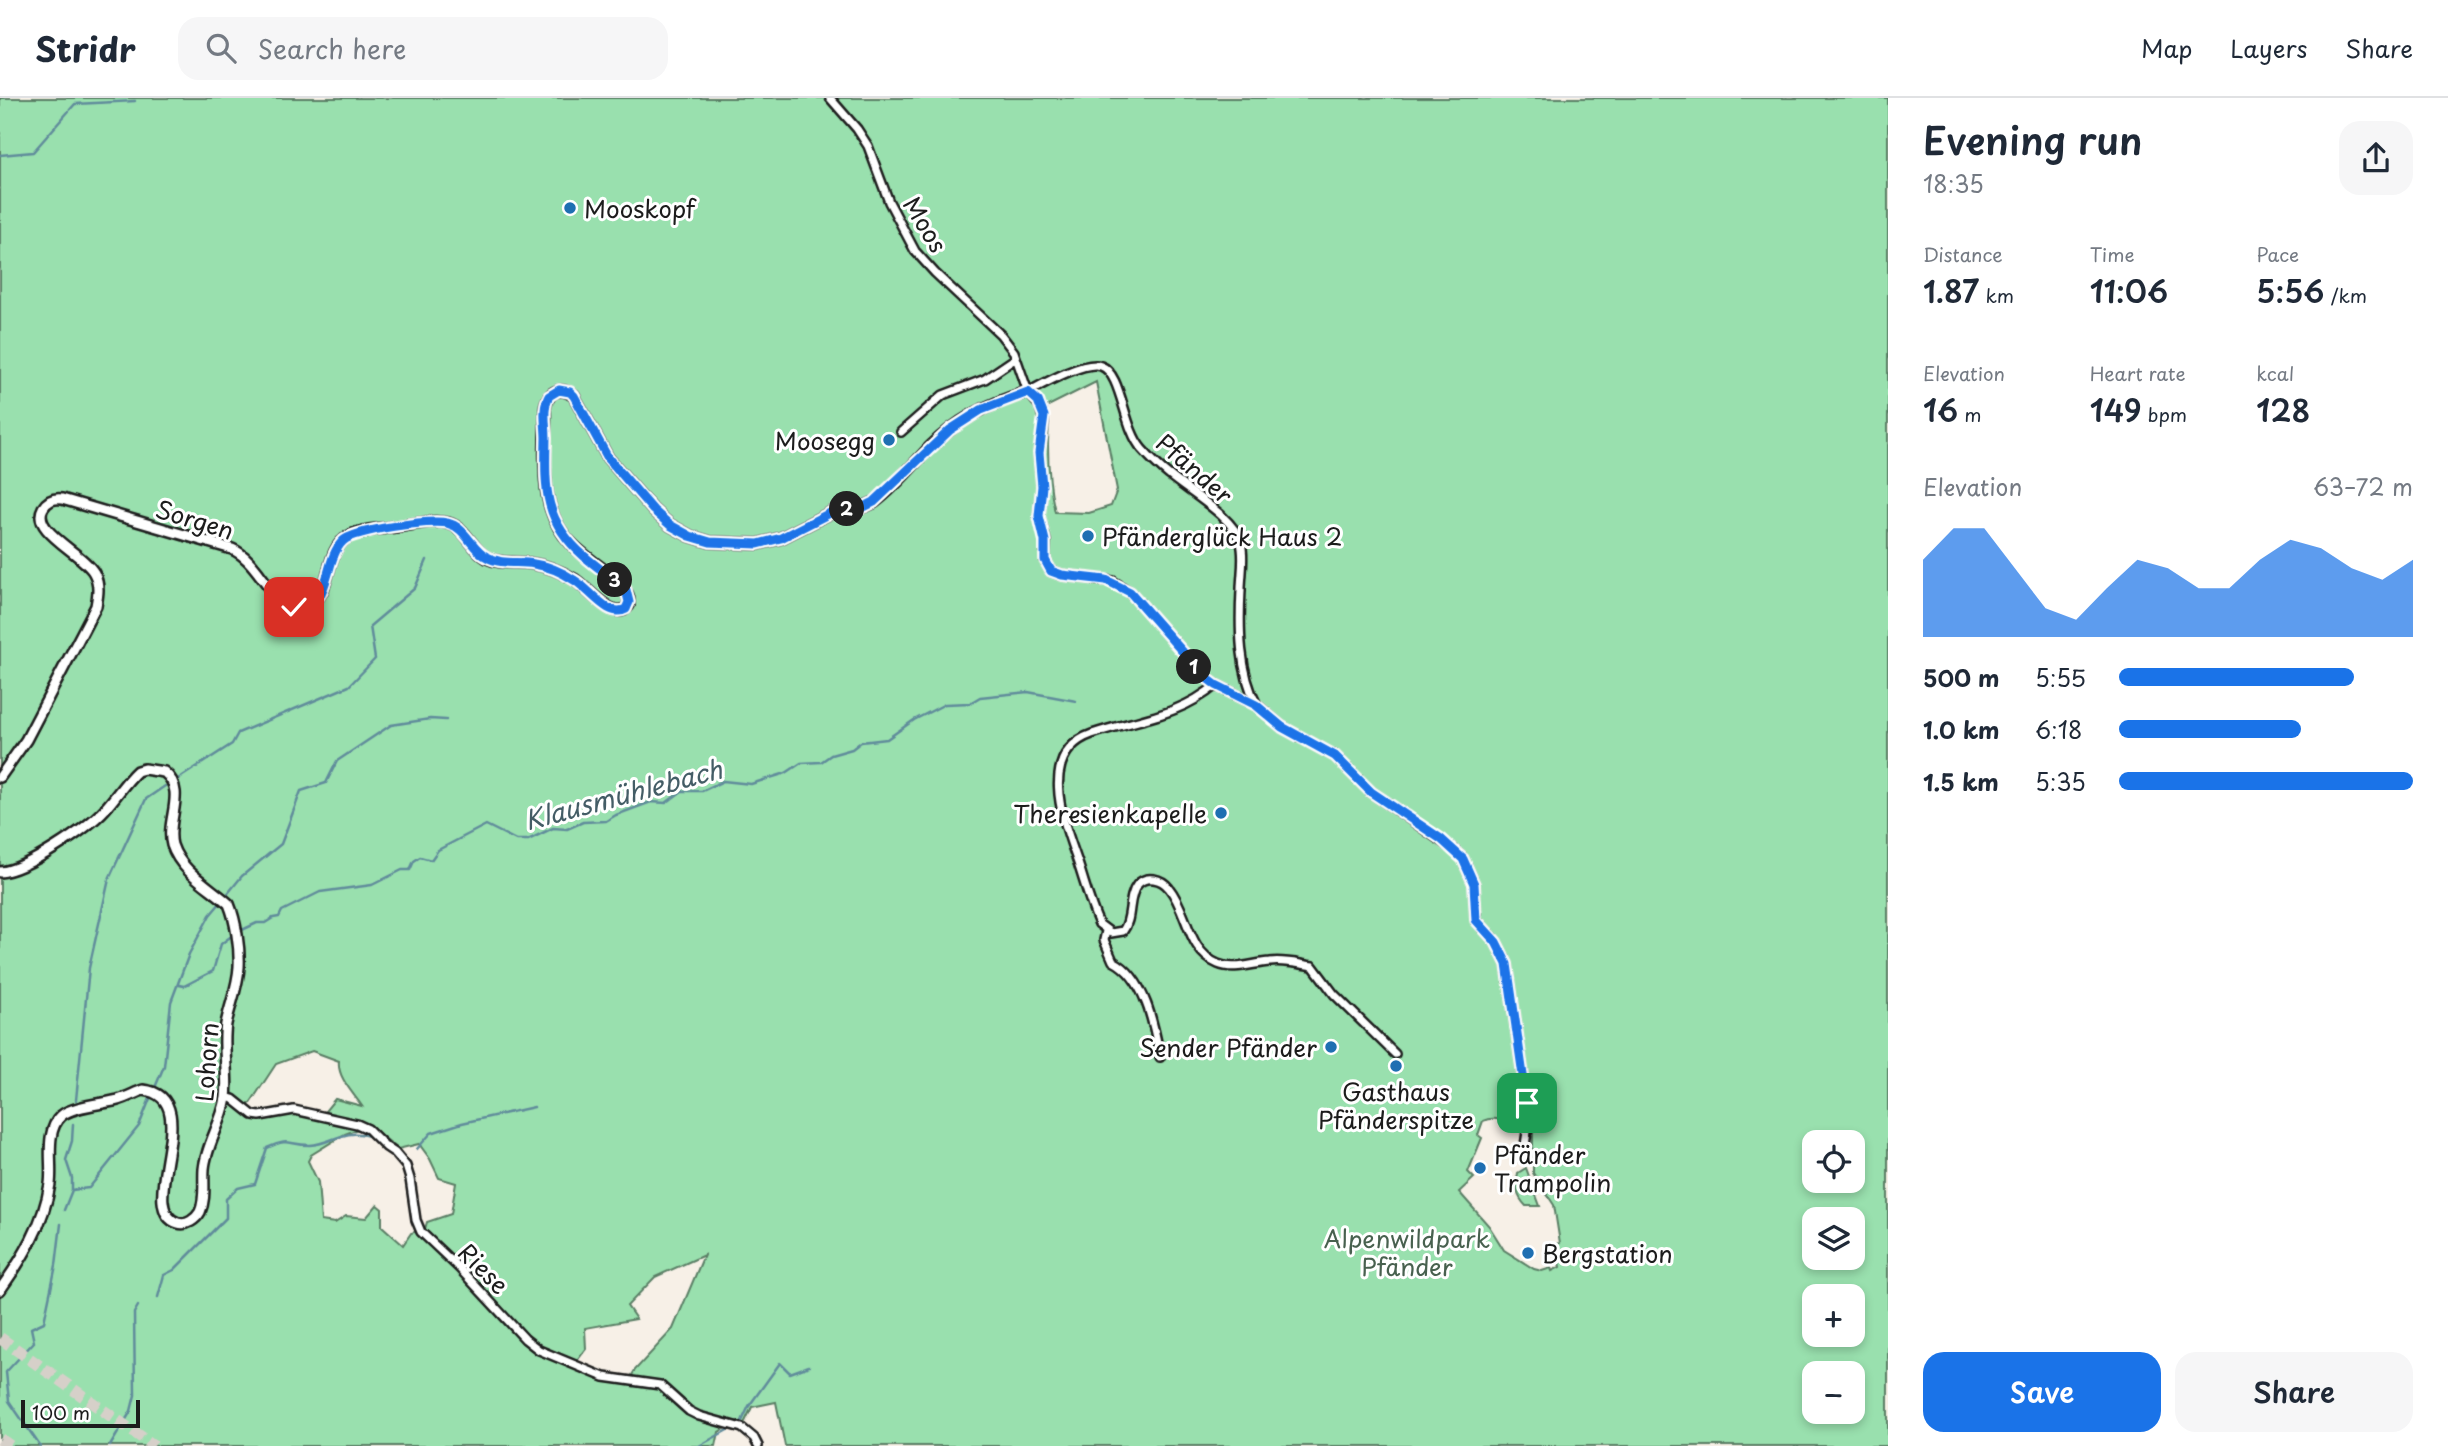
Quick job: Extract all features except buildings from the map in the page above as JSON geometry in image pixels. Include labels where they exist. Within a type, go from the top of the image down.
[{"type":"street","name":"Moos","points":[[830,98],[868,146],[889,202],[915,251],[1001,335],[1016,358],[1028,392]]},
{"type":"street","points":[[901,432],[943,396],[985,379],[1016,358]]},
{"type":"street","name":"Pfänder","points":[[1028,392],[1086,365],[1108,369],[1116,382],[1130,431],[1138,444],[1168,474],[1234,528],[1242,547],[1241,639],[1247,679],[1256,705]]},
{"type":"street","name":"Sorgen","points":[[0,777],[26,740],[96,606],[97,579],[89,565],[43,525],[40,515],[42,509],[56,499],[239,552],[249,560],[275,594],[294,607],[307,607],[319,597],[335,552],[349,536],[436,522],[456,526],[489,559],[532,563],[554,569],[582,585],[610,609],[623,611],[629,602],[626,590],[570,543],[551,510],[544,478],[545,408],[549,396],[559,390],[570,392],[574,396],[602,451],[649,507],[679,531],[700,539],[750,545],[770,541],[832,512],[862,508],[874,502],[959,423],[992,405],[1028,392]]},
{"type":"street","points":[[1028,392],[1038,401],[1044,416],[1039,453],[1042,486],[1039,516],[1045,541],[1046,566],[1055,574],[1106,580],[1130,592],[1191,663],[1216,685],[1256,705],[1282,727],[1335,756],[1371,792],[1441,839],[1463,859],[1474,884],[1476,920],[1496,942],[1507,964],[1529,1118],[1523,1159]]},
{"type":"street","points":[[1216,685],[1179,709],[1149,720],[1088,735],[1069,751],[1063,760],[1058,790],[1061,817],[1099,924],[1106,931],[1115,934],[1123,931],[1128,922],[1136,886],[1145,880],[1156,879],[1170,889],[1196,944],[1211,960],[1230,966],[1279,962],[1313,966],[1334,994],[1395,1054]]},
{"type":"street","name":"Lohorn","points":[[0,872],[16,869],[34,860],[88,824],[104,810],[137,771],[156,769],[169,775],[175,785],[171,836],[176,853],[190,873],[231,907],[240,964],[226,1026],[226,1097],[205,1162],[202,1205],[196,1217],[185,1224],[170,1217],[164,1200],[162,1188],[171,1123],[167,1104],[152,1092],[71,1111],[57,1121],[51,1141],[50,1184],[38,1229],[0,1290]]},
{"type":"street","points":[[1106,931],[1104,940],[1113,961],[1126,968],[1144,999],[1156,1034],[1160,1057]]},
{"type":"street","name":"Riese","points":[[226,1097],[233,1099],[253,1115],[294,1110],[357,1124],[368,1129],[406,1166],[416,1220],[421,1232],[460,1269],[525,1339],[539,1350],[604,1377],[660,1385],[699,1416],[742,1427],[758,1446]]},
{"type":"green space","name":"Alpenwildpark Pfänder","points":[[0,98],[1888,98],[1888,1446],[785,1446],[776,1402],[752,1407],[744,1424],[737,1421],[719,1432],[716,1446],[0,1446]],"holes":[[[1096,382],[1117,490],[1111,506],[1089,513],[1055,512],[1049,471],[1046,407]],[[312,1051],[339,1061],[343,1079],[362,1106],[335,1099],[322,1115],[256,1112],[243,1103],[249,1105],[276,1064]],[[1526,1116],[1533,1119],[1533,1173],[1554,1205],[1560,1243],[1556,1244],[1560,1267],[1552,1271],[1551,1268],[1542,1271],[1534,1269],[1504,1250],[1489,1226],[1459,1192],[1474,1178],[1468,1172],[1482,1138],[1478,1135],[1483,1121],[1526,1121]],[[358,1129],[375,1130],[398,1149],[419,1144],[439,1178],[456,1183],[451,1214],[427,1222],[425,1229],[411,1233],[403,1245],[382,1226],[382,1209],[377,1205],[366,1218],[346,1216],[335,1223],[321,1221],[318,1182],[308,1161],[311,1155]],[[704,1255],[673,1329],[635,1370],[628,1382],[574,1365],[586,1349],[585,1328],[636,1319],[627,1306],[655,1277]]]},
{"type":"green space","points":[[1526,1168],[1540,1206],[1526,1206],[1518,1195],[1518,1173]]},
{"type":"waterway","points":[[0,155],[33,152],[75,104],[135,101]]},
{"type":"waterway","points":[[178,779],[232,744],[238,733],[349,686],[375,659],[370,626],[415,588],[427,560]]},
{"type":"waterway","name":"Klausmühlebach","points":[[240,931],[279,917],[282,911],[320,892],[372,885],[402,870],[410,870],[414,861],[420,857],[431,860],[438,850],[486,825],[516,840],[528,840],[553,828],[567,829],[583,822],[606,821],[651,802],[666,803],[682,791],[702,791],[723,781],[751,784],[786,773],[801,763],[821,762],[831,755],[852,749],[861,742],[887,739],[914,720],[945,704],[970,703],[980,697],[1028,692],[1076,701]]},
{"type":"waterway","name":"Klausmühlebach","points":[[225,897],[242,876],[281,844],[301,791],[326,783],[337,761],[391,725],[430,719],[446,720]]},
{"type":"waterway","points":[[76,1100],[89,968],[109,879],[146,799],[165,786]]},
{"type":"waterway","name":"Klausmühlebach","points":[[154,1090],[164,1066],[171,1002],[189,954],[210,915],[221,902]]},
{"type":"waterway","name":"Klausmühlebach","points":[[179,985],[184,986],[213,971],[221,944],[234,934]]},
{"type":"waterway","name":"Klausmühlebach","points":[[64,1210],[72,1190],[89,1188],[139,1126],[151,1096]]},
{"type":"waterway","points":[[417,1149],[431,1133],[462,1123],[534,1107]]},
{"type":"waterway","points":[[72,1190],[72,1178],[66,1160],[72,1141],[73,1124]]},
{"type":"waterway","points":[[158,1297],[164,1275],[174,1270],[226,1218],[226,1199],[238,1188],[255,1184],[267,1148],[285,1142],[318,1144],[352,1134],[369,1136]]},
{"type":"waterway","name":"Klausmühlebach","points":[[40,1446],[9,1401],[6,1372],[34,1342],[31,1328],[44,1322],[61,1224]]},
{"type":"waterway","points":[[110,1446],[131,1411],[135,1395],[134,1313],[138,1306]]},
{"type":"waterway","points":[[742,1421],[749,1406],[780,1363],[790,1373],[809,1366]]},
{"type":"waterway","points":[[699,1446],[731,1428]]},
{"type":"tunnel","points":[[0,1338],[154,1446]]},
{"type":"tunnel","points":[[0,1439],[10,1446]]},
{"type":"place","name":"Mooskopf","points":[[570,208]]},
{"type":"place","name":"Moosegg","points":[[889,440]]},
{"type":"place","name":"Pfänderglück Haus 2","points":[[1088,536]]},
{"type":"place","name":"Theresienkapelle","points":[[1221,813]]},
{"type":"place","name":"Sender Pfänder","points":[[1331,1047]]},
{"type":"place","name":"Gasthaus Pfänderspitze","points":[[1396,1066]]},
{"type":"place","name":"Pfänder Trampolin","points":[[1480,1168]]},
{"type":"place","name":"Bergstation","points":[[1528,1253]]},
{"type":"route","points":[[294,607],[307,607],[319,597],[335,552],[349,536],[367,531],[447,522],[456,526],[489,559],[532,563],[554,569],[582,585],[610,609],[619,612],[626,609],[629,602],[626,590],[570,543],[551,510],[544,478],[545,408],[546,400],[555,391],[570,392],[574,396],[602,451],[661,518],[690,536],[710,542],[750,545],[781,538],[832,512],[869,505],[881,498],[926,451],[959,423],[981,410],[1028,392],[1038,401],[1044,416],[1039,453],[1042,495],[1039,523],[1045,541],[1046,566],[1055,574],[1106,580],[1117,583],[1130,592],[1204,676],[1256,705],[1282,727],[1335,756],[1371,792],[1441,839],[1463,859],[1474,884],[1476,920],[1496,942],[1507,964],[1527,1103]]}]
